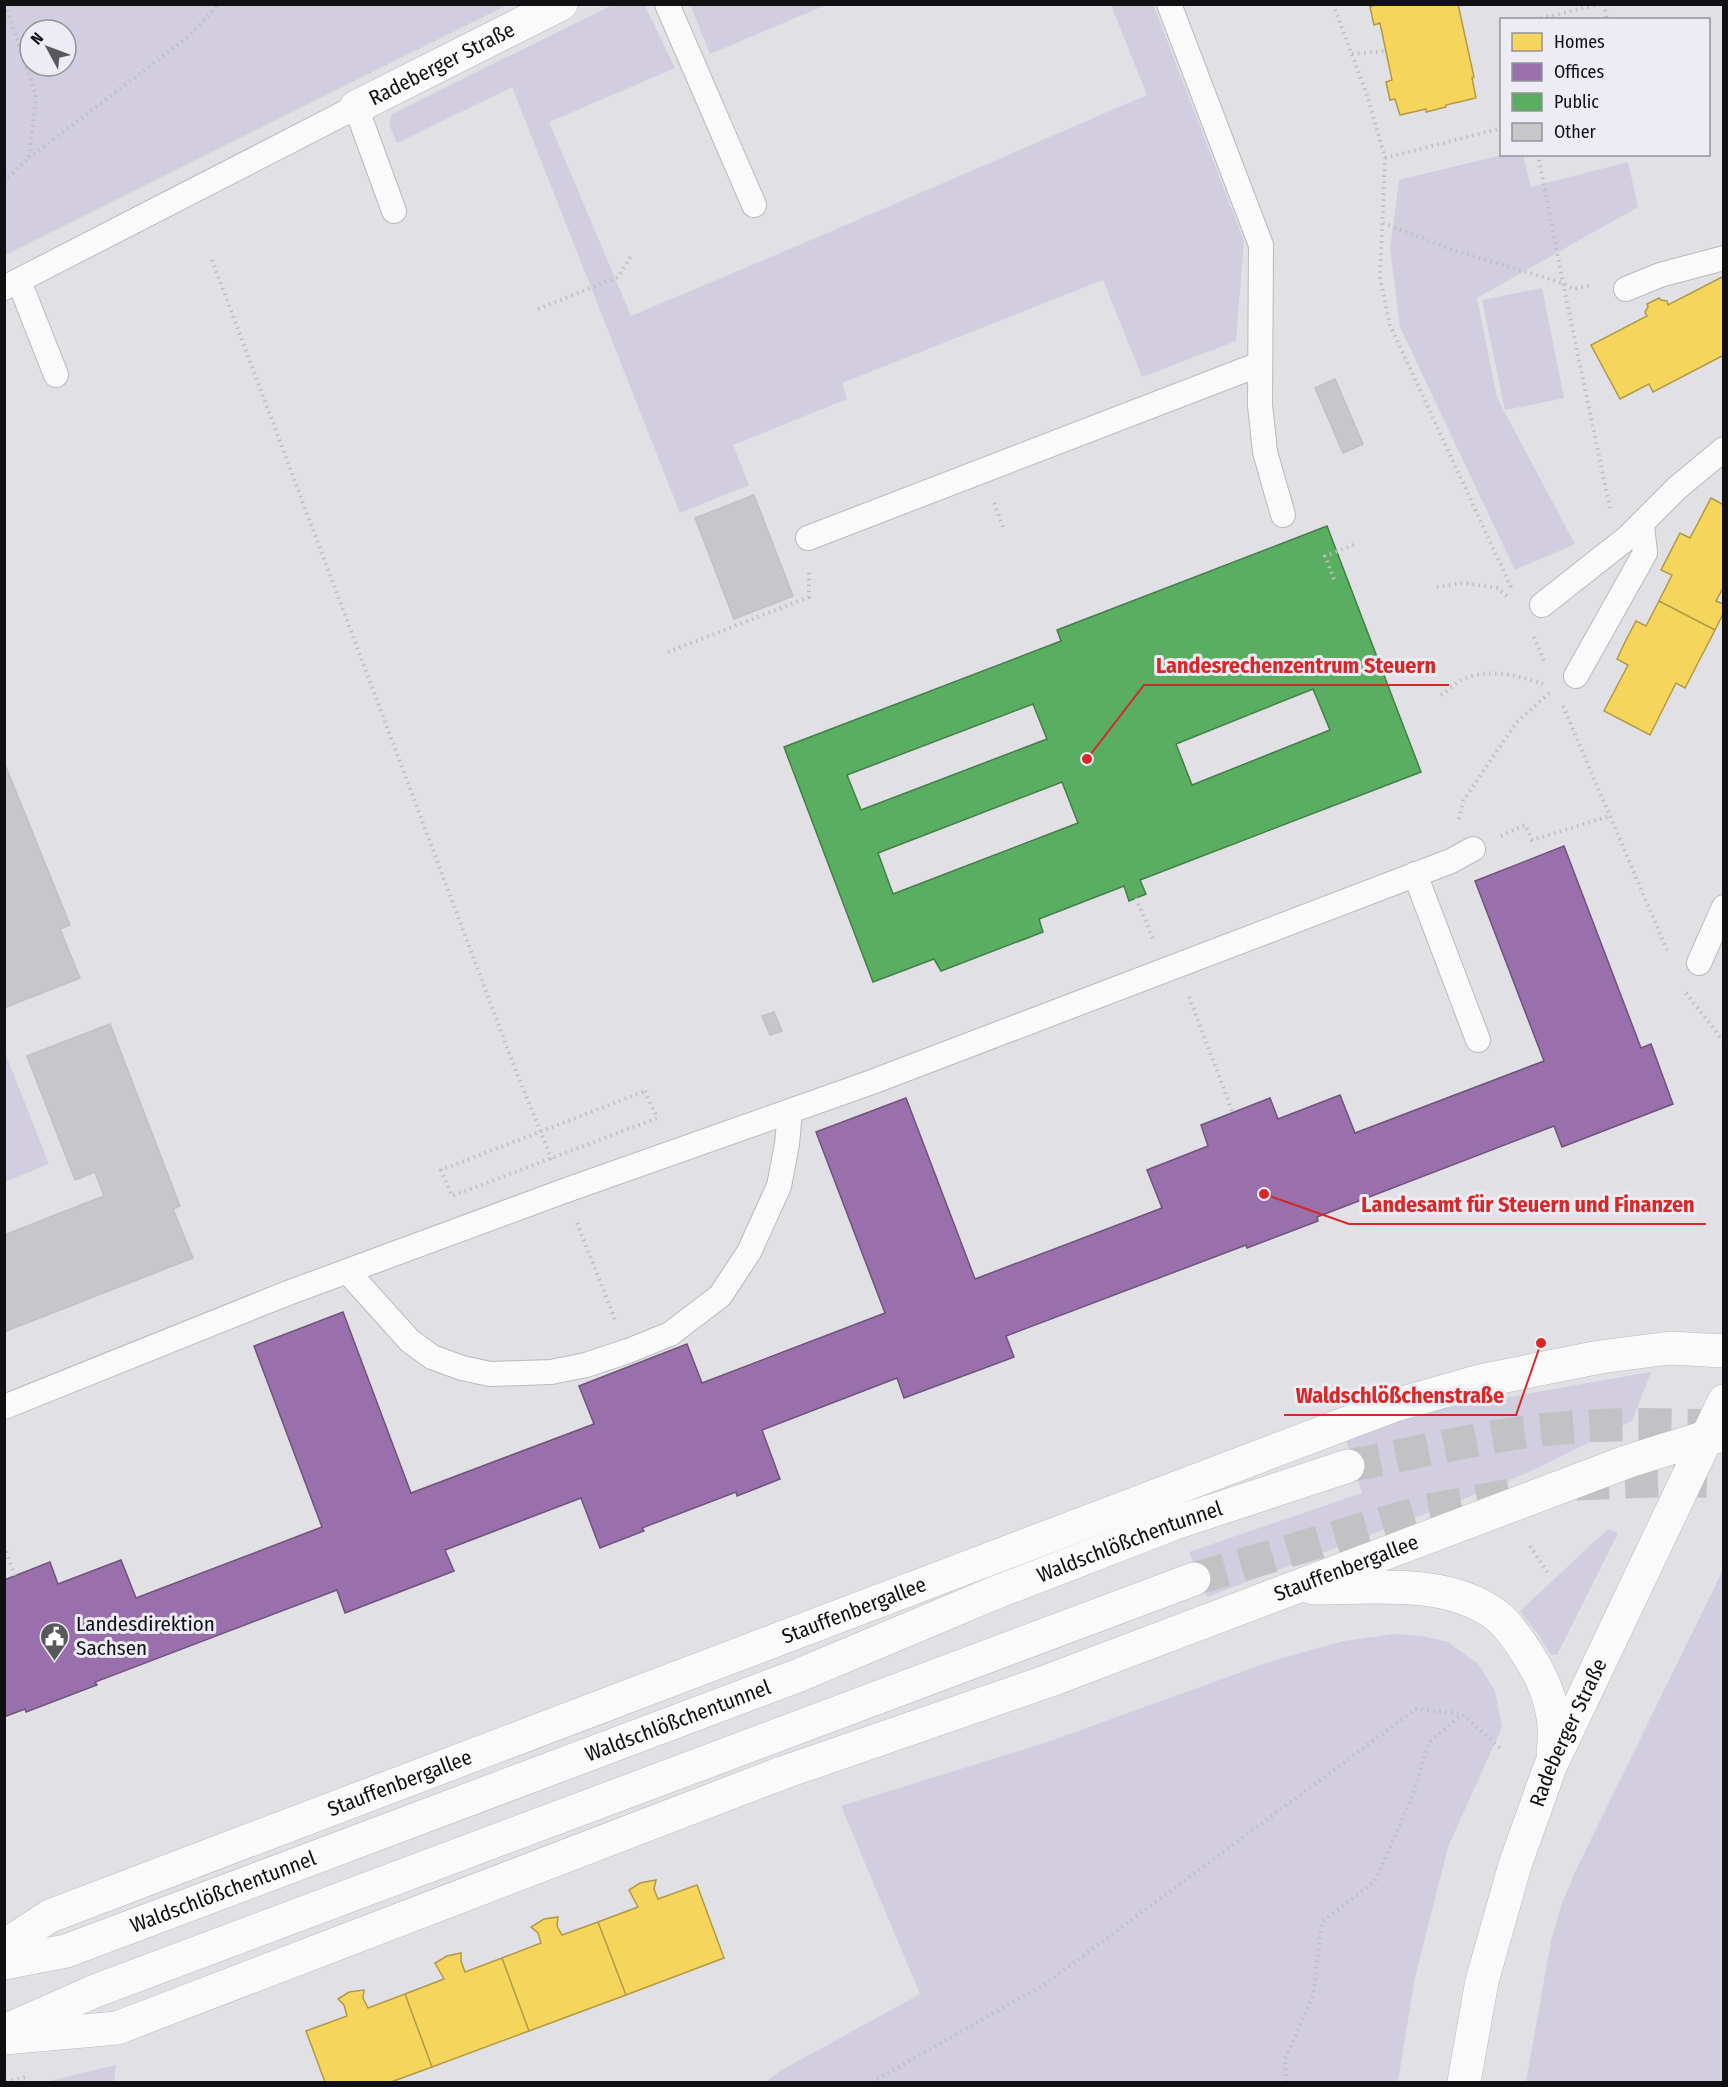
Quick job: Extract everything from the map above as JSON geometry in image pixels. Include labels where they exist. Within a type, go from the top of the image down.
[{"type":"main road","name":"Radeberger Straße","points":[[356,107],[561,4]]},
{"type":"main road","name":"Stauffenbergallee","points":[[4,1946],[50,1916],[1392,1406],[1480,1382],[1600,1357],[1670,1348],[1724,1351]]},
{"type":"main road","name":"Radeberger Straße","points":[[1464,2082],[1482,1981],[1515,1864],[1550,1767],[1715,1436],[1724,1401]]},
{"type":"main road","name":"Stauffenbergallee","points":[[4,2038],[117,2028],[782,1773],[1048,1681],[1629,1461],[1715,1436]]},
{"type":"main road","name":"Waldschlößchentunnel","points":[[4,1963],[66,1951],[797,1676],[992,1594],[1175,1523],[1348,1466]]},
{"type":"main road","points":[[4,2031],[95,1991],[1194,1579]]},
{"type":"main road","points":[[1294,1588],[1441,1590],[1472,1601],[1498,1617],[1520,1641],[1546,1684],[1553,1709],[1555,1737],[1550,1767]]},
{"type":"lane","points":[[667,4],[754,205]]},
{"type":"lane","points":[[1169,4],[1261,245],[1260,405],[1265,452],[1283,515]]},
{"type":"lane","points":[[56,375],[12,284],[356,107],[394,211]]},
{"type":"lane","points":[[1626,289],[1660,275],[1724,258]]},
{"type":"lane","points":[[808,538],[1260,364]]},
{"type":"lane","points":[[1542,605],[1635,531],[1677,488],[1723,450]]},
{"type":"lane","points":[[1576,676],[1646,553],[1635,531]]},
{"type":"lane","points":[[4,1407],[347,1271],[883,1078],[1451,861],[1473,849]]},
{"type":"lane","points":[[1415,874],[1478,1040]]},
{"type":"lane","points":[[1699,963],[1724,907]]},
{"type":"lane","points":[[347,1271],[410,1341],[432,1357],[462,1368],[490,1374],[551,1372],[586,1365],[628,1352],[670,1334],[720,1296],[744,1261],[779,1186],[787,1144],[790,1111]]},
{"type":"path","points":[[5,4],[36,95],[29,158]]},
{"type":"path","points":[[4,182],[29,158],[188,37],[219,4]]},
{"type":"path","points":[[1333,4],[1367,95],[1385,158],[1380,278],[1390,325],[1516,601],[1498,588],[1464,583],[1437,587]]},
{"type":"path","points":[[1542,18],[1602,4]]},
{"type":"path","points":[[1352,54],[1386,51]]},
{"type":"path","points":[[1385,158],[1500,129]]},
{"type":"path","points":[[1538,156],[1611,509],[1635,531]]},
{"type":"path","points":[[1383,223],[1450,249],[1563,283]]},
{"type":"path","points":[[538,309],[618,276],[631,256]]},
{"type":"path","points":[[212,260],[551,1159]]},
{"type":"path","points":[[668,652],[809,597],[808,538]]},
{"type":"path","points":[[1334,579],[1325,556],[1356,544]]},
{"type":"path","points":[[1530,629],[1547,668]]},
{"type":"path","points":[[1441,695],[1461,680],[1489,673],[1522,676],[1544,684]]},
{"type":"path","points":[[1451,861],[1463,801],[1516,723],[1555,688]]},
{"type":"path","points":[[1560,698],[1669,953]]},
{"type":"path","points":[[1525,825],[1532,840],[1610,816]]},
{"type":"path","points":[[1136,898],[1171,968],[1233,1113]]},
{"type":"path","points":[[1682,985],[1687,996],[1724,1042]]},
{"type":"path","points":[[645,1091],[657,1118],[452,1196],[441,1170],[540,1132],[645,1091]]},
{"type":"path","points":[[564,1191],[628,1352]]},
{"type":"path","points":[[4,1546],[15,1576]]},
{"type":"path","points":[[1530,1546],[1547,1572]]},
{"type":"path","points":[[872,2082],[1045,1984],[1416,1709],[1462,1714],[1502,1749]]},
{"type":"path","points":[[1286,2082],[1285,2059],[1313,1996],[1322,1922],[1375,1881],[1413,1797],[1430,1742],[1462,1714]]},
{"type":"shaded area","points":[[5,4],[507,5],[5,255]]},
{"type":"shaded area","points":[[690,4],[826,4],[826,5],[710,54]]},
{"type":"shaded area","points":[[1153,4],[1244,241],[1236,341],[1142,377],[1103,280],[842,383],[847,399],[733,445],[749,485],[680,513],[512,87],[397,143],[389,124],[392,114],[612,5],[645,6],[675,68],[549,122],[631,316],[1147,95],[1111,5]]},
{"type":"shaded area","points":[[1500,155],[1523,156],[1531,187],[1628,162],[1638,207],[1477,298],[1497,398],[1575,544],[1515,570],[1400,327],[1390,249],[1399,180]]},
{"type":"shaded area","points":[[1542,288],[1564,398],[1505,410],[1482,300]]},
{"type":"shaded area","points":[[4,1050],[49,1164],[5,1182],[4,1182]]},
{"type":"shaded area","points":[[1651,1372],[1632,1421],[1542,1466],[1482,1492],[1207,1597],[1189,1552],[1362,1493],[1345,1437],[1417,1413]]},
{"type":"shaded area","points":[[1608,1529],[1618,1533],[1557,1655],[1551,1655],[1520,1611]]},
{"type":"shaded area","points":[[1723,1570],[1723,2082],[1526,2082],[1551,1941],[1561,1906],[1575,1872]]},
{"type":"shaded area","points":[[1395,1634],[1422,1636],[1448,1642],[1478,1664],[1495,1691],[1502,1727],[1448,1847],[1414,1982],[1398,2082],[766,2082],[780,2071],[920,1994],[841,1806],[1045,1743],[1275,1660],[1344,1641]]},
{"type":"shaded area","points":[[116,2065],[114,2082],[46,2082]]},
{"type":"building: Homes","points":[[1376,4],[1458,4],[1474,77],[1472,78],[1476,98],[1426,112],[1426,109],[1400,115],[1395,99],[1390,100],[1386,82],[1392,80],[1380,23],[1374,25],[1370,7]]},
{"type":"building: Homes","points":[[1722,277],[1724,280],[1724,355],[1653,392],[1649,384],[1620,399],[1591,345],[1647,316],[1645,312],[1647,304],[1659,298],[1667,301],[1668,305]]},
{"type":"building: Homes","points":[[1711,498],[1724,505],[1724,586],[1716,601],[1724,604],[1724,612],[1715,630],[1659,601],[1672,575],[1661,570],[1680,533],[1690,538]]},
{"type":"building: Homes","points":[[1659,601],[1715,630],[1685,688],[1676,683],[1650,735],[1604,711],[1628,665],[1617,659],[1626,640],[1636,621],[1646,626]]},
{"type":"building: Homes","points":[[656,1880],[654,1889],[658,1899],[697,1885],[724,1958],[626,1995],[598,1922],[638,1907],[629,1890],[640,1883]]},
{"type":"building: Homes","points":[[558,1917],[557,1926],[562,1935],[598,1922],[626,1995],[529,2031],[502,1958],[541,1943],[538,1933],[531,1927],[544,1919]]},
{"type":"building: Homes","points":[[461,1953],[465,1972],[502,1958],[529,2031],[432,2067],[405,1994],[444,1979],[435,1963],[447,1956]]},
{"type":"building: Homes","points":[[364,1990],[363,1998],[368,2008],[405,1994],[432,2067],[391,2082],[325,2082],[306,2031],[347,2016],[344,2005],[338,1999],[349,1992]]},
{"type":"building: Offices","points":[[1564,846],[1641,1048],[1651,1044],[1673,1104],[1562,1147],[1554,1126],[1317,1217],[1318,1221],[1247,1248],[1246,1245],[1006,1336],[1014,1357],[904,1398],[897,1378],[762,1430],[780,1479],[737,1496],[736,1492],[642,1528],[644,1531],[600,1548],[581,1498],[445,1550],[454,1571],[345,1613],[337,1590],[95,1682],[97,1685],[26,1712],[25,1709],[4,1717],[4,1580],[50,1562],[58,1584],[121,1560],[136,1598],[322,1527],[254,1346],[343,1312],[411,1493],[594,1424],[579,1386],[687,1344],[702,1383],[885,1313],[816,1132],[906,1098],[975,1279],[1162,1208],[1147,1170],[1208,1146],[1201,1125],[1270,1098],[1278,1119],[1340,1095],[1355,1133],[1544,1061],[1475,881]]},
{"type":"building: Public","points":[[1327,526],[1421,772],[1140,880],[1146,894],[1129,901],[1124,886],[1039,919],[1043,932],[941,971],[934,959],[873,982],[784,747],[1061,641],[1057,630]],"holes":[[[1313,689],[1330,730],[1192,785],[1176,744]],[[1033,704],[1047,739],[861,810],[847,775]],[[1062,782],[1078,823],[893,894],[878,853]]]},
{"type":"building: Other","points":[[1335,379],[1363,444],[1343,453],[1315,388]]},
{"type":"building: Other","points":[[754,495],[793,596],[734,619],[695,518]]},
{"type":"building: Other","points":[[4,762],[70,925],[60,929],[80,978],[4,1008]]},
{"type":"building: Other","points":[[774,1012],[782,1031],[770,1035],[762,1016]]},
{"type":"building: Other","points":[[110,1024],[180,1206],[173,1209],[193,1258],[4,1332],[4,1235],[104,1196],[95,1172],[75,1180],[27,1056]]},
{"type":"tunnel","points":[[1348,1466],[1516,1433],[1611,1425],[1724,1426]]},
{"type":"tunnel","points":[[1576,1484],[1675,1480],[1724,1482]]},
{"type":"tunnel","points":[[1194,1579],[1424,1511],[1522,1493]]},
{"type":"place","name":"Landesrechenzentrum Steuern","points":[[1087,759]]},
{"type":"place","name":"Landesamt für Steuern und Finanzen","points":[[1264,1194]]},
{"type":"place","name":"Waldschlößchenstraße","points":[[1541,1343]]},
{"type":"place","name":"Landesdirektion Sachsen","points":[[55,1662]]}]
